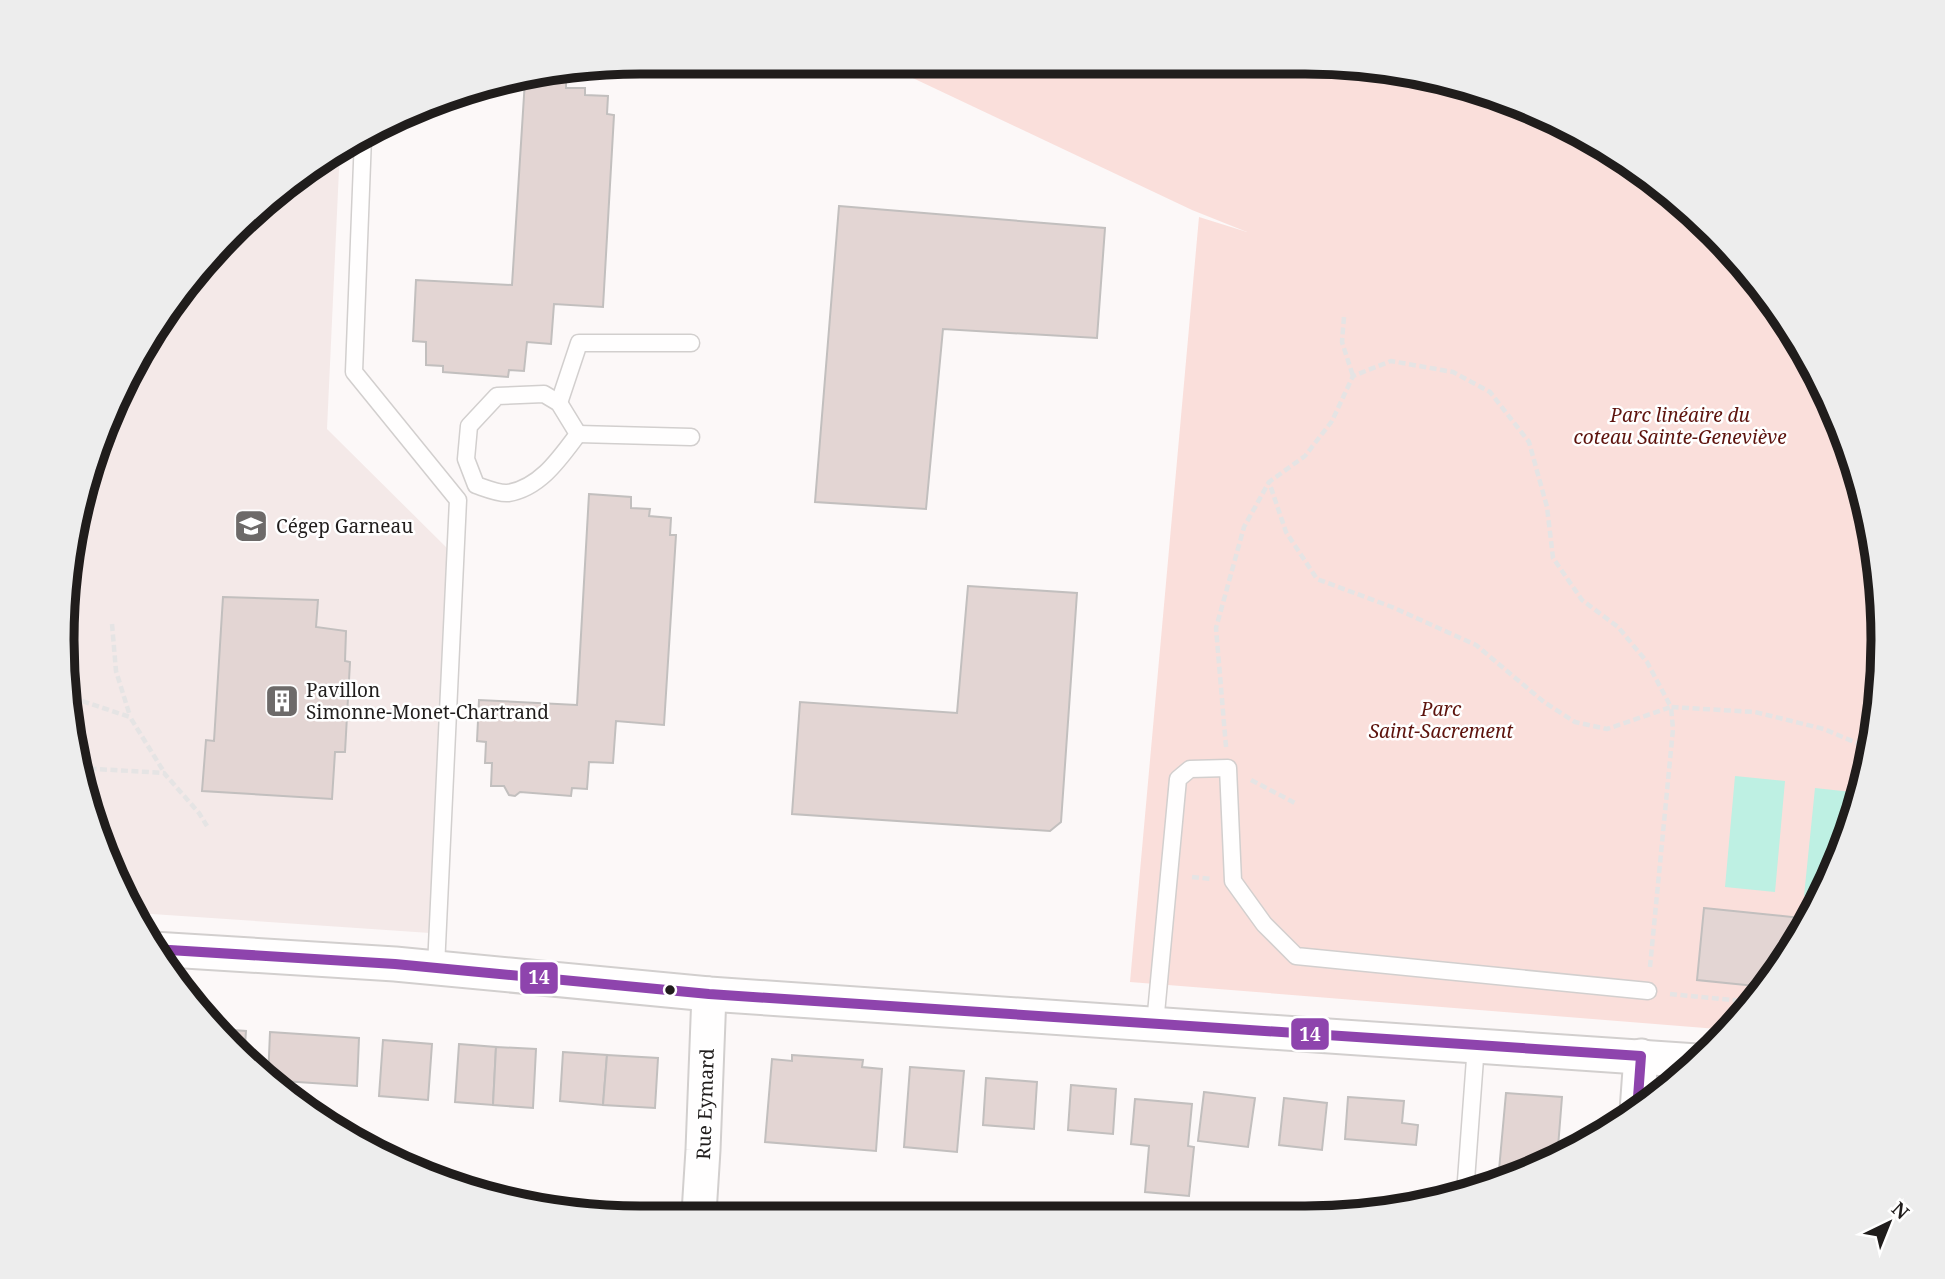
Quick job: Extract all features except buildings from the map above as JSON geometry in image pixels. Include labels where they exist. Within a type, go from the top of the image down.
[{"type":"street","points":[[166,950],[436,967],[709,994],[1685,1060]]},
{"type":"street","name":"Rue Eymard","points":[[700,1206],[709,994]]},
{"type":"street","points":[[1638,1097],[1641,1056]]},
{"type":"lane","points":[[363,146],[354,372],[458,500],[436,967]]},
{"type":"lane","points":[[559,403],[579,343],[691,343]]},
{"type":"lane","points":[[476,485],[466,459],[469,426],[498,396],[544,394],[559,403],[578,434]]},
{"type":"lane","points":[[476,485],[506,494],[532,484],[560,460],[578,434]]},
{"type":"lane","points":[[578,434],[691,437]]},
{"type":"lane","points":[[458,500],[476,485]]},
{"type":"lane","points":[[1155,1024],[1178,779],[1190,769],[1228,768],[1233,881],[1264,924],[1296,956],[1648,991]]},
{"type":"lane","points":[[1466,1182],[1476,1045]]},
{"type":"path","points":[[1344,317],[1342,342],[1353,376]]},
{"type":"path","points":[[1295,803],[1228,768],[1216,628],[1244,527],[1269,482],[1306,456],[1332,421],[1353,376],[1391,360],[1453,372],[1490,393],[1529,442],[1547,507],[1553,558],[1582,600],[1618,627],[1647,662],[1671,707],[1673,729],[1648,991],[1741,1001]]},
{"type":"path","points":[[1269,482],[1286,532],[1317,579],[1392,607],[1476,645],[1544,702],[1575,722],[1606,729],[1671,707],[1755,712],[1824,729],[1862,745]]},
{"type":"path","points":[[112,624],[116,671],[130,717],[164,773],[207,826]]},
{"type":"path","points":[[77,699],[130,717]]},
{"type":"path","points":[[89,769],[164,773]]},
{"type":"path","points":[[1169,875],[1233,881]]},
{"type":"shaded area","name":"Cégep Garneau","points":[[339,160],[327,429],[452,553],[430,933],[144,914],[117,856],[104,821],[84,750],[78,713],[75,602],[84,529],[104,458],[132,389],[169,325],[214,266],[266,214]]},
{"type":"shaded area","points":[[1735,776],[1785,781],[1775,892],[1725,887]]},
{"type":"shaded area","points":[[1815,788],[1850,792],[1813,890],[1809,897],[1804,896]]},
{"type":"green space","name":"Parc Saint-Sacrement","points":[[904,74],[1343,75],[1416,84],[1452,93],[1522,117],[1556,132],[1588,149],[1650,190],[1706,239],[1755,295],[1776,325],[1813,389],[1828,423],[1852,493],[1861,529],[1870,602],[1867,713],[1852,786],[1828,856],[1813,890],[1776,954],[1755,984],[1716,1029],[1130,982],[1199,217],[1247,232],[1192,210]]},
{"type":"transit line","name":"14","points":[[166,950],[395,964],[709,994],[1641,1056],[1638,1097]]},
{"type":"place","name":"Cégep Garneau","points":[[251,526]]},
{"type":"place","name":"Pavillon Simonne-Monet-Chartrand","points":[[282,701]]},
{"type":"park label","name":"Parc linéaire du coteau Sainte-Geneviève","points":[[1680,426]]}]
